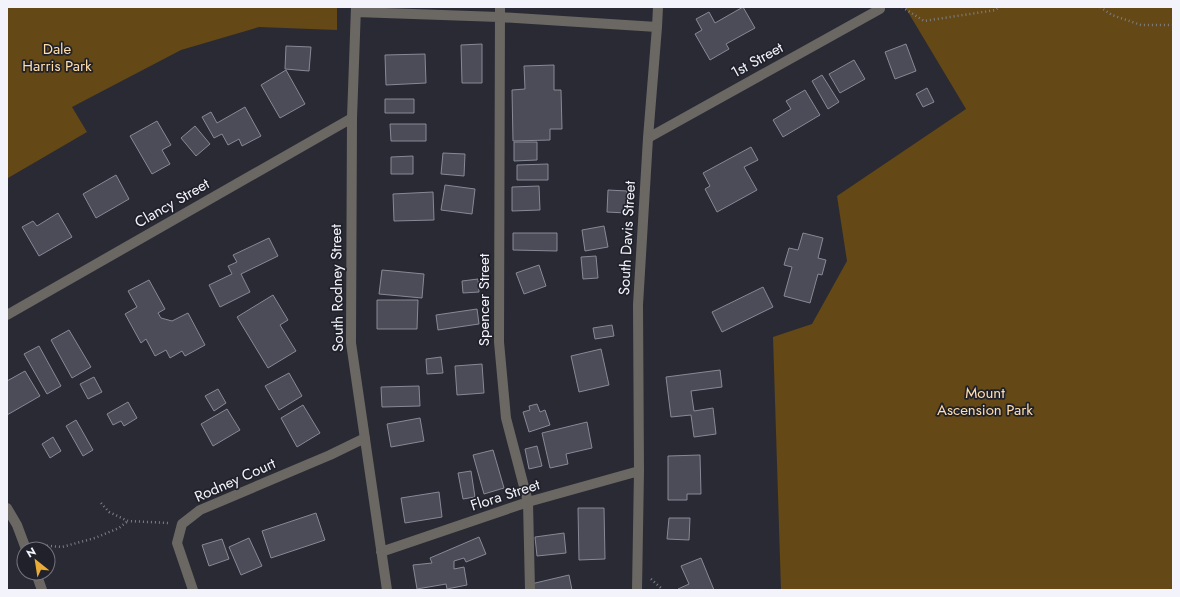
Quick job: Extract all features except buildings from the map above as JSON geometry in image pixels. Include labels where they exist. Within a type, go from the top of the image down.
[{"type":"street","name":"South Davis Street","points":[[637,590],[639,471],[638,304],[658,7]]},
{"type":"street","name":"1st Street","points":[[648,138],[880,9]]},
{"type":"street","points":[[356,10],[499,12],[657,27]]},
{"type":"street","name":"South Rodney Street","points":[[356,10],[352,118],[351,343],[387,590]]},
{"type":"street","name":"Spencer Street","points":[[499,12],[499,342],[506,418],[528,502],[530,590]]},
{"type":"street","name":"Clancy Street","points":[[7,315],[352,118]]},
{"type":"street","name":"Rodney Court","points":[[182,524],[200,510],[330,455],[365,438]]},
{"type":"street","name":"Flora Street","points":[[381,552],[528,502],[639,471]]},
{"type":"street","points":[[7,508],[17,525],[23,541]]},
{"type":"street","points":[[182,524],[177,543],[193,590]]},
{"type":"path","points":[[902,7],[924,21],[996,10],[999,7]]},
{"type":"path","points":[[1100,7],[1112,15],[1141,25],[1173,25]]},
{"type":"path","points":[[101,503],[109,512],[128,521],[182,524]]},
{"type":"path","points":[[56,547],[62,547],[95,538],[119,528],[128,521]]},
{"type":"green space","name":"Dale Harris Park","points":[[7,7],[337,7],[337,30],[259,27],[181,50],[72,107],[87,132],[8,178]]},
{"type":"green space","name":"Mount Ascension Park","points":[[905,7],[1173,7],[1173,590],[781,590],[773,337],[812,324],[847,261],[837,196],[966,109]]}]
